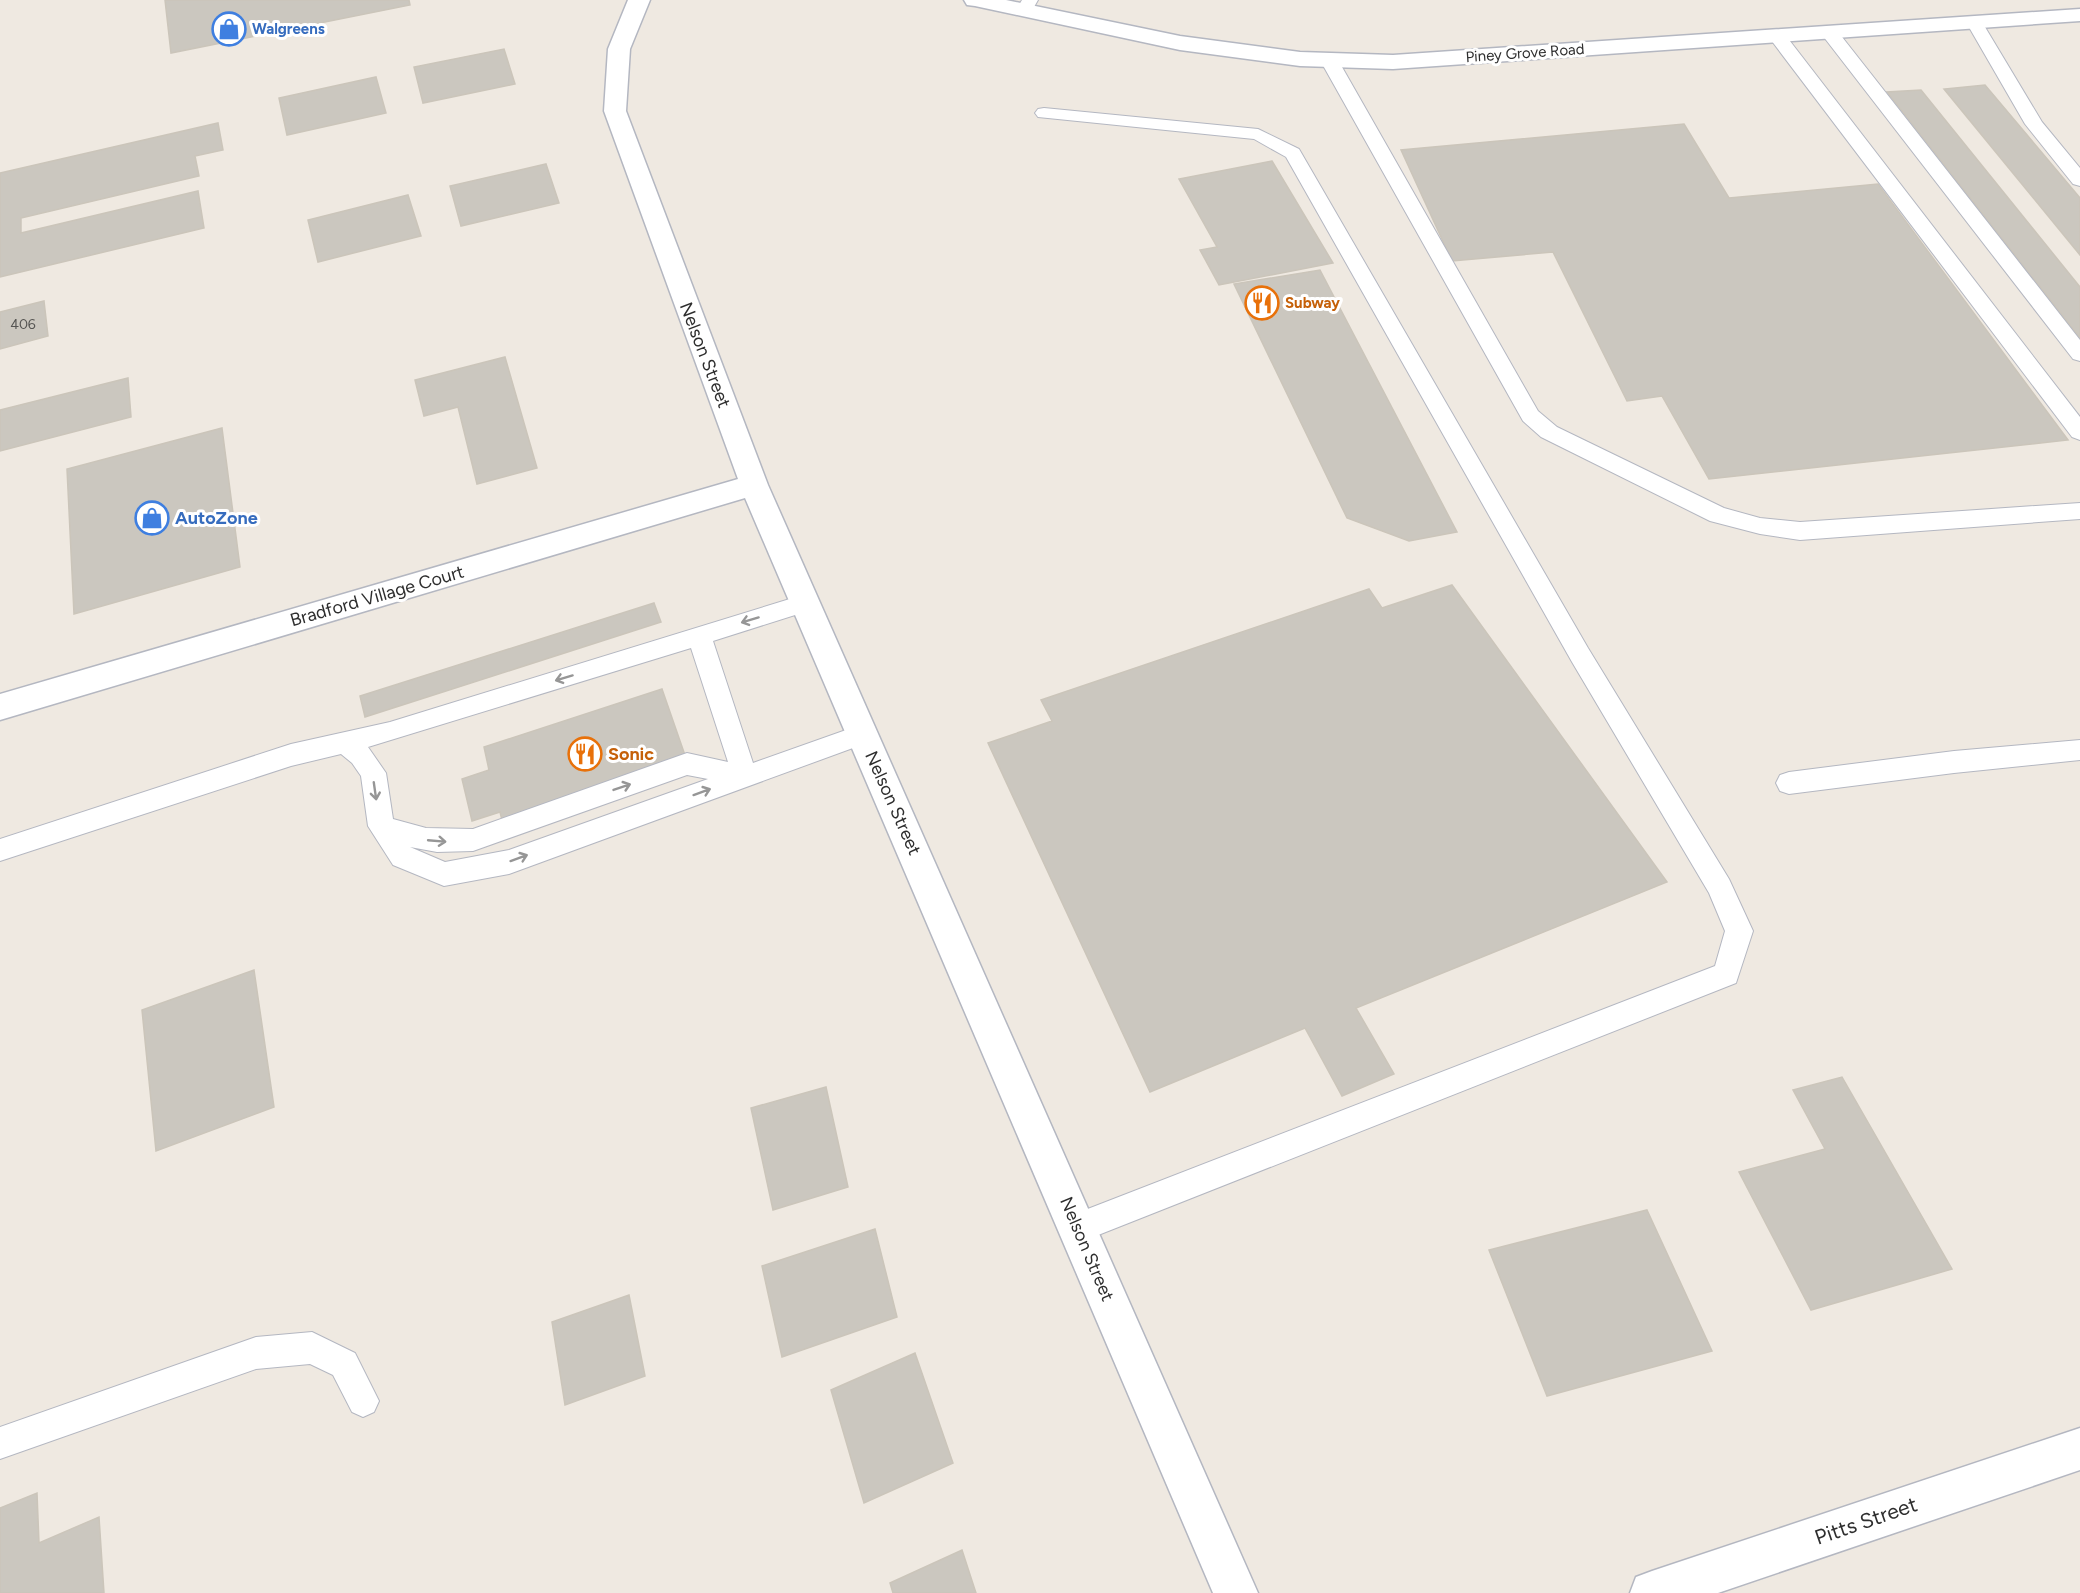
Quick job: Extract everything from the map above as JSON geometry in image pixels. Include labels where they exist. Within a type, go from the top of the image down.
[{"type":"street","name":"Nelson Street","points":[[639,0],[619,49],[615,111],[648,204],[754,485],[1236,1593]]},
{"type":"street","name":"Piney Grove Road","points":[[975,0],[1027,5],[1180,43],[1300,59],[1393,62],[2080,15]]},
{"type":"street","name":"Bradford Village Court","points":[[0,707],[754,485]]},
{"type":"street","name":"Pitts Street","points":[[1652,1593],[2080,1449]]},
{"type":"lane","points":[[1974,22],[2034,124],[2080,180]]},
{"type":"lane","points":[[1829,32],[2080,354]]},
{"type":"lane","points":[[1777,36],[2080,432]]},
{"type":"lane","points":[[1329,60],[1530,416],[1549,432],[1718,514],[1760,526],[1800,531],[2080,511]]},
{"type":"lane","points":[[1044,113],[1258,134],[1293,153],[1580,655],[1720,887],[1739,931],[1726,974],[1078,1228]]},
{"type":"lane","points":[[0,850],[291,755],[390,732],[806,603]]},
{"type":"lane","points":[[699,636],[746,776]]},
{"type":"lane","points":[[346,743],[361,756],[373,773],[381,826],[402,857],[444,874],[509,862],[863,734]]},
{"type":"lane","points":[[1789,783],[1954,762],[2080,750]]},
{"type":"lane","points":[[0,1443],[256,1353],[312,1348],[344,1364],[363,1401]]},
{"type":"building","name":"Walgreens","points":[[165,0],[409,0],[410,5],[171,53]]},
{"type":"building","points":[[504,49],[515,84],[423,103],[414,67]]},
{"type":"building","points":[[376,77],[386,113],[287,135],[279,98]]},
{"type":"building","points":[[1985,85],[2080,198],[2080,255],[1944,89]]},
{"type":"building","points":[[1921,90],[2080,287],[2080,338],[1887,92]]},
{"type":"building","points":[[218,123],[223,150],[195,156],[199,176],[21,218],[21,233],[198,191],[204,228],[0,277],[0,173]]},
{"type":"building","points":[[1684,124],[1729,198],[1878,184],[2068,440],[1709,479],[1662,396],[1627,401],[1553,252],[1452,261],[1401,150]]},
{"type":"building","points":[[1272,161],[1333,263],[1219,285],[1200,250],[1217,247],[1179,179]]},
{"type":"building","points":[[546,164],[559,203],[461,226],[450,186]]},
{"type":"building","points":[[408,195],[421,236],[318,262],[308,220]]},
{"type":"building","points":[[1320,270],[1457,532],[1409,541],[1347,518],[1234,284]]},
{"type":"building","points":[[44,301],[48,336],[0,349],[0,312]]},
{"type":"building","points":[[505,357],[537,468],[477,484],[458,407],[424,416],[415,380]]},
{"type":"building","points":[[128,378],[131,417],[0,451],[0,410]]},
{"type":"building","name":"AutoZone","points":[[222,428],[240,567],[74,614],[67,469]]},
{"type":"building","points":[[1452,585],[1667,882],[1356,1008],[1394,1074],[1342,1096],[1305,1028],[1150,1092],[988,743],[1052,721],[1041,700],[1369,589],[1382,608]]},
{"type":"building","points":[[654,603],[661,622],[365,717],[360,696]]},
{"type":"building","name":"Sonic","points":[[662,689],[687,761],[503,824],[500,812],[472,821],[462,779],[489,770],[484,747]]},
{"type":"building","points":[[254,970],[274,1107],[156,1151],[142,1010]]},
{"type":"building","points":[[1842,1077],[1952,1269],[1811,1310],[1739,1172],[1825,1149],[1793,1090]]},
{"type":"building","points":[[826,1087],[848,1187],[773,1210],[751,1108]]},
{"type":"building","points":[[1647,1210],[1712,1351],[1547,1396],[1489,1250]]},
{"type":"building","points":[[875,1229],[897,1317],[782,1357],[762,1266]]},
{"type":"building","points":[[629,1295],[645,1376],[565,1405],[552,1322]]},
{"type":"building","points":[[915,1353],[953,1463],[864,1503],[831,1390]]},
{"type":"building","points":[[37,1493],[39,1543],[99,1517],[104,1593],[0,1593],[0,1508]]},
{"type":"building","points":[[962,1550],[976,1593],[893,1593],[890,1583]]},
{"type":"place","name":"Walgreens","points":[[229,29]]},
{"type":"place","name":"Subway","points":[[1262,303]]},
{"type":"place","name":"AutoZone","points":[[152,518]]},
{"type":"place","name":"Sonic","points":[[585,754]]}]
